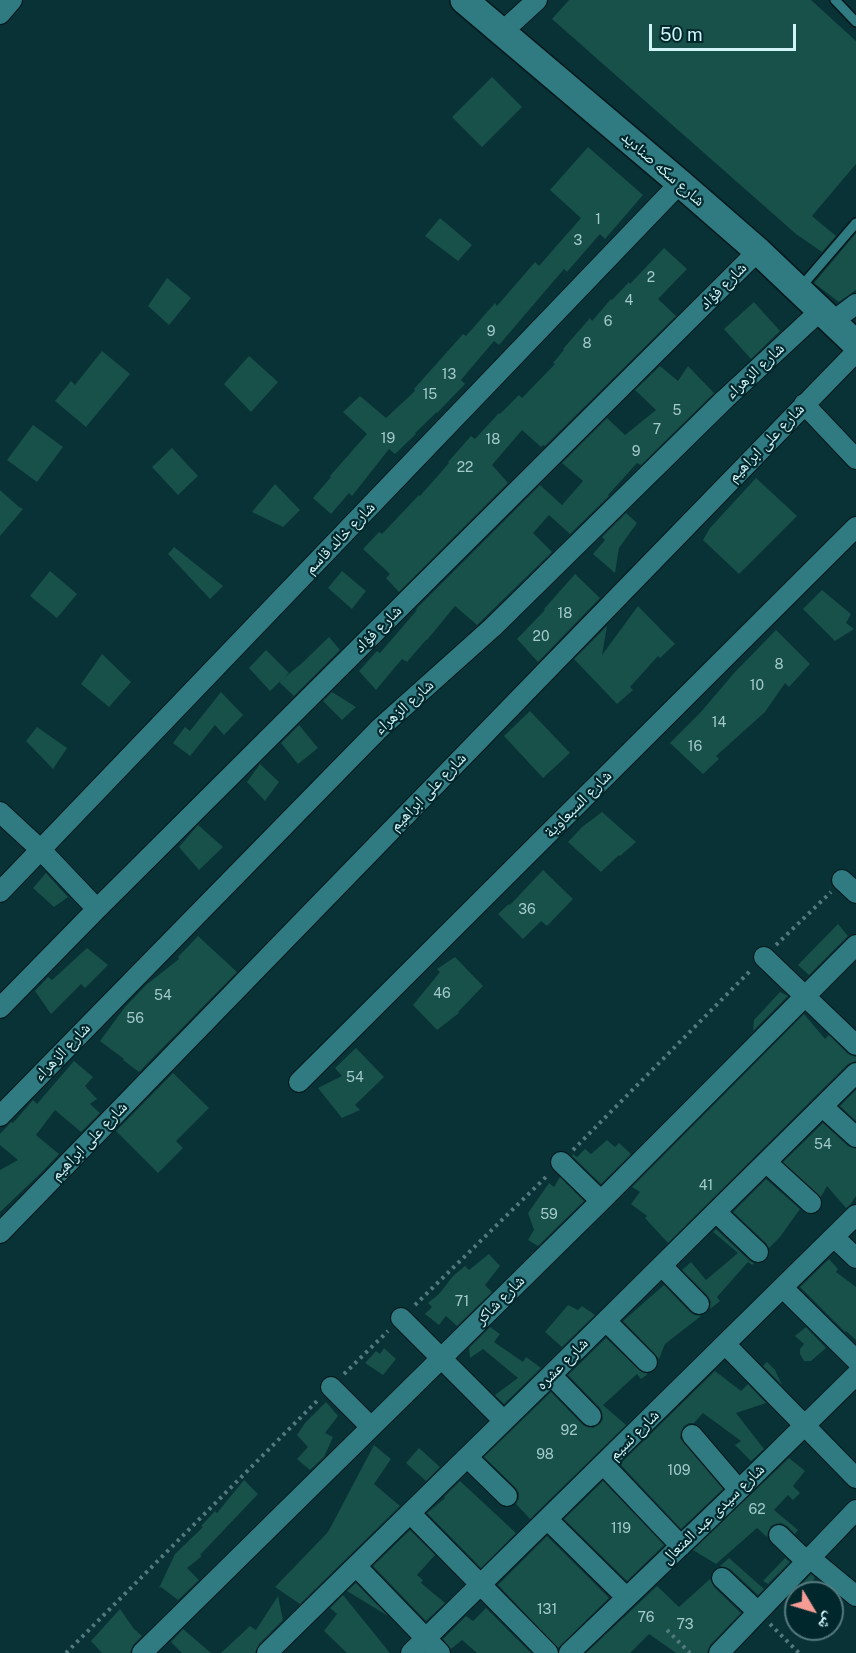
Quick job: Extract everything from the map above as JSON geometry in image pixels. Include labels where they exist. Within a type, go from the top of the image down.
[{"type":"street","points":[[0,14],[12,0]]},
{"type":"street","name":"شارع سكه صناديد","points":[[464,0],[758,251],[856,344]]},
{"type":"street","points":[[502,32],[537,0]]},
{"type":"street","name":"شارع خالد قاسم","points":[[0,892],[680,183]]},
{"type":"street","name":"شارع فؤاد","points":[[0,1008],[758,251]]},
{"type":"street","name":"شارع الزهراء","points":[[0,1116],[379,729],[493,627],[725,399],[826,316],[856,304]]},
{"type":"street","name":"شارع على ابراهيم","points":[[0,1233],[856,352]]},
{"type":"street","points":[[804,404],[856,459]]},
{"type":"street","name":"شارع السبعاوية","points":[[299,1082],[856,527]]},
{"type":"street","points":[[0,812],[41,850],[98,909]]},
{"type":"street","name":"شارع شاكر","points":[[142,1653],[601,1201],[856,945]]},
{"type":"street","points":[[764,957],[856,1045]]},
{"type":"street","name":"شارع عشره","points":[[267,1653],[856,1073]]},
{"type":"street","points":[[823,1107],[856,1137]]},
{"type":"street","points":[[561,1162],[601,1201]]},
{"type":"street","points":[[766,1162],[811,1203]]},
{"type":"street","points":[[716,1212],[758,1252]]},
{"type":"street","name":"شارع نسيم","points":[[411,1653],[856,1215]]},
{"type":"street","points":[[834,1237],[856,1258]]},
{"type":"street","points":[[662,1266],[699,1304]]},
{"type":"street","points":[[783,1288],[856,1360]]},
{"type":"street","points":[[401,1318],[504,1421]]},
{"type":"street","points":[[606,1321],[647,1362]]},
{"type":"street","points":[[725,1344],[856,1478]]},
{"type":"street","points":[[551,1375],[591,1416]]},
{"type":"street","name":"شارع سيدى عبد المتعال","points":[[569,1653],[856,1375]]},
{"type":"street","points":[[331,1387],[371,1427]]},
{"type":"street","points":[[692,1435],[739,1490]]},
{"type":"street","points":[[468,1457],[507,1496]]},
{"type":"street","points":[[604,1465],[681,1546]]},
{"type":"street","points":[[718,1653],[856,1510]]},
{"type":"street","points":[[410,1513],[548,1653]]},
{"type":"street","points":[[548,1519],[626,1597]]},
{"type":"street","points":[[779,1535],[856,1596]]},
{"type":"street","points":[[356,1566],[440,1653]]},
{"type":"street","points":[[722,1578],[758,1612]]},
{"type":"lane","points":[[835,0],[856,22]]},
{"type":"lane","points":[[798,290],[856,223]]},
{"type":"path","points":[[66,1653],[331,1387],[561,1162],[764,957],[849,887]]},
{"type":"path","points":[[758,1612],[799,1653]]},
{"type":"path","points":[[667,1630],[690,1653]]},
{"type":"building","points":[[569,0],[811,0],[856,41],[856,164],[812,216],[836,236],[822,252],[796,234],[552,19]]},
{"type":"building","points":[[492,77],[522,107],[482,147],[452,117]]},
{"type":"building","points":[[588,147],[643,195],[605,239],[600,234],[567,272],[564,269],[499,345],[494,341],[461,380],[465,384],[437,413],[395,454],[389,449],[352,496],[349,493],[331,514],[313,498],[367,434],[343,412],[360,396],[386,418],[415,391],[414,389],[463,334],[466,336],[495,303],[497,306],[535,262],[539,266],[581,218],[550,190]]},
{"type":"building","points":[[440,218],[472,245],[458,261],[425,236]]},
{"type":"building","points":[[856,233],[856,290],[839,302],[814,283]]},
{"type":"building","points":[[664,248],[687,269],[658,299],[676,316],[545,446],[541,447],[522,430],[492,465],[508,483],[399,592],[386,578],[390,574],[363,549],[379,532],[382,534],[420,496],[471,436],[475,439],[519,395],[522,398],[555,364],[553,363],[563,349],[590,318],[592,321],[611,299],[629,282],[630,284]]},
{"type":"building","points":[[167,278],[191,298],[169,325],[148,306]]},
{"type":"building","points":[[754,302],[780,331],[751,359],[724,329]]},
{"type":"building","points":[[102,351],[130,374],[86,427],[55,401],[71,381],[75,385]]},
{"type":"building","points":[[249,356],[278,382],[251,412],[224,384]]},
{"type":"building","points":[[660,366],[678,381],[688,366],[714,393],[641,465],[637,463],[609,496],[570,534],[549,515],[533,533],[552,552],[477,625],[455,606],[407,662],[402,659],[376,690],[359,671],[377,651],[380,653],[416,609],[540,485],[562,505],[583,481],[562,463],[607,418],[625,435],[656,410],[635,390]]},
{"type":"building","points":[[33,425],[63,447],[37,482],[7,460]]},
{"type":"building","points":[[172,448],[198,476],[178,495],[152,467]]},
{"type":"building","points":[[756,478],[797,516],[739,574],[703,540],[710,528]]},
{"type":"building","points":[[275,484],[300,510],[283,527],[252,512]]},
{"type":"building","points":[[0,490],[23,509],[0,536]]},
{"type":"building","points":[[626,513],[637,523],[619,548],[615,573],[593,554],[605,540],[602,537]]},
{"type":"building","points":[[174,547],[223,586],[210,599],[168,554]]},
{"type":"building","points":[[50,571],[77,594],[57,618],[30,596]]},
{"type":"building","points":[[342,571],[366,591],[352,609],[328,588]]},
{"type":"building","points":[[575,574],[600,598],[538,662],[517,639]]},
{"type":"building","points":[[822,590],[851,614],[846,623],[854,629],[835,641],[803,609]]},
{"type":"building","points":[[638,606],[675,644],[660,658],[658,656],[630,687],[633,690],[617,704],[574,659],[607,626],[602,655]]},
{"type":"building","points":[[776,630],[810,664],[789,687],[785,683],[765,712],[716,756],[719,759],[703,774],[670,743]]},
{"type":"building","points":[[329,637],[340,650],[294,696],[279,682]]},
{"type":"building","points":[[266,650],[289,673],[270,691],[249,668]]},
{"type":"building","points":[[102,654],[131,682],[109,707],[81,684]]},
{"type":"building","points":[[221,692],[243,715],[224,735],[215,725],[190,756],[173,743],[185,727],[190,731]]},
{"type":"building","points":[[332,692],[356,707],[342,720],[323,701]]},
{"type":"building","points":[[530,711],[570,753],[543,778],[504,736]]},
{"type":"building","points":[[299,725],[318,748],[298,764],[281,743]]},
{"type":"building","points":[[37,727],[67,748],[53,769],[26,741]]},
{"type":"building","points":[[260,764],[279,782],[265,801],[247,782]]},
{"type":"building","points":[[602,812],[636,842],[601,872],[568,842],[582,827]]},
{"type":"building","points":[[198,825],[223,847],[199,870],[179,847]]},
{"type":"building","points":[[543,870],[573,899],[547,926],[541,921],[523,939],[498,914],[510,905]]},
{"type":"building","points":[[46,873],[68,897],[54,907],[33,888]]},
{"type":"building","points":[[838,924],[848,936],[809,975],[798,965]]},
{"type":"building","points":[[198,936],[237,972],[139,1072],[100,1041],[125,1007],[146,985],[179,959],[178,957]]},
{"type":"building","points":[[87,948],[108,965],[85,988],[81,984],[51,1014],[35,991],[48,977],[52,980]]},
{"type":"building","points":[[455,957],[483,986],[459,1013],[437,1030],[413,1005],[440,972],[437,969]]},
{"type":"building","points":[[780,992],[788,996],[753,1031],[754,1020]]},
{"type":"building","points":[[804,1014],[825,1039],[829,1035],[848,1054],[856,1057],[856,1061],[848,1064],[668,1243],[645,1218],[647,1216],[631,1204],[640,1192],[632,1187]]},
{"type":"building","points":[[356,1048],[384,1077],[355,1105],[360,1110],[342,1118],[318,1088],[342,1076],[335,1068]]},
{"type":"building","points":[[74,1061],[93,1077],[85,1086],[97,1099],[90,1104],[100,1113],[81,1132],[55,1110],[36,1135],[59,1154],[0,1212],[0,1170],[18,1160],[0,1145],[0,1134],[33,1100],[37,1104]]},
{"type":"building","points":[[173,1073],[209,1108],[176,1141],[183,1148],[158,1173],[116,1131]]},
{"type":"building","points":[[856,1090],[856,1121],[840,1106]]},
{"type":"building","points":[[823,1123],[848,1146],[856,1149],[856,1196],[846,1208],[827,1186],[821,1197],[783,1162]]},
{"type":"building","points":[[607,1140],[615,1147],[619,1143],[631,1154],[601,1184],[572,1156],[573,1154],[577,1157],[585,1149],[591,1154]]},
{"type":"building","points":[[560,1177],[584,1201],[538,1246],[528,1240],[534,1230],[528,1213],[549,1183],[554,1187]]},
{"type":"building","points":[[766,1179],[800,1209],[769,1248],[733,1212]]},
{"type":"building","points":[[716,1229],[754,1263],[752,1265],[748,1262],[717,1297],[720,1301],[710,1309],[711,1302],[708,1296],[682,1270],[691,1262],[706,1280],[738,1253],[713,1232]]},
{"type":"building","points":[[489,1254],[500,1266],[485,1285],[492,1292],[457,1326],[446,1316],[439,1325],[425,1314],[432,1307],[428,1303],[439,1294],[453,1276],[465,1266],[469,1270]]},
{"type":"building","points":[[829,1259],[838,1269],[836,1272],[856,1287],[856,1340],[800,1287]]},
{"type":"building","points":[[664,1285],[690,1312],[701,1316],[665,1344],[659,1359],[623,1321]]},
{"type":"building","points":[[568,1305],[578,1310],[582,1306],[595,1315],[562,1347],[545,1332]]},
{"type":"building","points":[[490,1327],[500,1334],[494,1342],[523,1362],[526,1357],[541,1368],[504,1404],[495,1395],[518,1378],[483,1349],[470,1358],[469,1348]]},
{"type":"building","points":[[806,1327],[826,1348],[811,1361],[804,1361],[800,1349],[804,1344],[795,1336]]},
{"type":"building","points":[[606,1338],[639,1370],[648,1374],[641,1379],[637,1374],[603,1405],[626,1425],[530,1519],[516,1504],[519,1493],[516,1488],[484,1457],[551,1392],[583,1425],[593,1428],[600,1424],[603,1419],[600,1408],[568,1375]]},
{"type":"building","points":[[384,1348],[396,1359],[383,1375],[365,1363],[376,1351],[380,1354]]},
{"type":"building","points":[[767,1362],[775,1370],[782,1385],[763,1366]]},
{"type":"building","points":[[715,1371],[741,1391],[748,1384],[766,1403],[736,1413],[764,1449],[751,1461],[735,1445],[741,1441],[703,1413],[694,1423],[684,1426],[680,1438],[723,1489],[681,1529],[620,1464]]},
{"type":"building","points":[[326,1402],[338,1416],[325,1433],[333,1437],[324,1457],[310,1470],[297,1459],[308,1447],[297,1435],[305,1423]]},
{"type":"building","points":[[374,1445],[391,1459],[374,1484],[400,1506],[300,1604],[275,1587],[328,1532]]},
{"type":"building","points":[[419,1448],[440,1467],[426,1481],[406,1463]]},
{"type":"building","points":[[789,1458],[805,1471],[793,1486],[800,1493],[793,1500],[788,1495],[774,1510],[798,1530],[795,1534],[781,1523],[771,1526],[767,1537],[757,1528],[716,1564],[693,1550]]},
{"type":"building","points":[[244,1480],[258,1494],[200,1555],[202,1556],[187,1568],[199,1580],[178,1600],[161,1587],[159,1588],[175,1554],[203,1527],[201,1526],[215,1511],[217,1513]]},
{"type":"building","points":[[460,1481],[516,1533],[481,1568],[427,1513]]},
{"type":"building","points":[[603,1481],[664,1545],[627,1581],[564,1519]]},
{"type":"building","points":[[410,1530],[435,1555],[417,1575],[423,1580],[421,1583],[445,1603],[426,1621],[373,1566]]},
{"type":"building","points":[[547,1536],[609,1598],[558,1648],[498,1585]]},
{"type":"building","points":[[729,1558],[764,1589],[758,1595],[730,1569],[720,1566]]},
{"type":"building","points":[[785,1558],[790,1562],[768,1584],[763,1581]]},
{"type":"building","points":[[811,1574],[815,1578],[813,1581],[805,1581]]},
{"type":"building","points":[[710,1579],[714,1587],[741,1613],[710,1645],[707,1653],[676,1653],[649,1634],[630,1653],[586,1653],[657,1586],[679,1607]]},
{"type":"building","points":[[356,1583],[388,1616],[347,1591]]},
{"type":"building","points":[[343,1595],[390,1653],[347,1653],[324,1631],[337,1614],[330,1608]]},
{"type":"building","points":[[278,1596],[283,1620],[259,1644],[255,1653],[221,1653],[250,1626],[256,1630]]},
{"type":"building","points":[[486,1608],[531,1653],[477,1653],[462,1640],[451,1649],[443,1639],[466,1616],[473,1621]]},
{"type":"building","points":[[120,1609],[142,1636],[133,1645],[130,1653],[102,1653],[91,1641]]},
{"type":"building","points":[[183,1629],[211,1653],[182,1653],[171,1642]]}]
